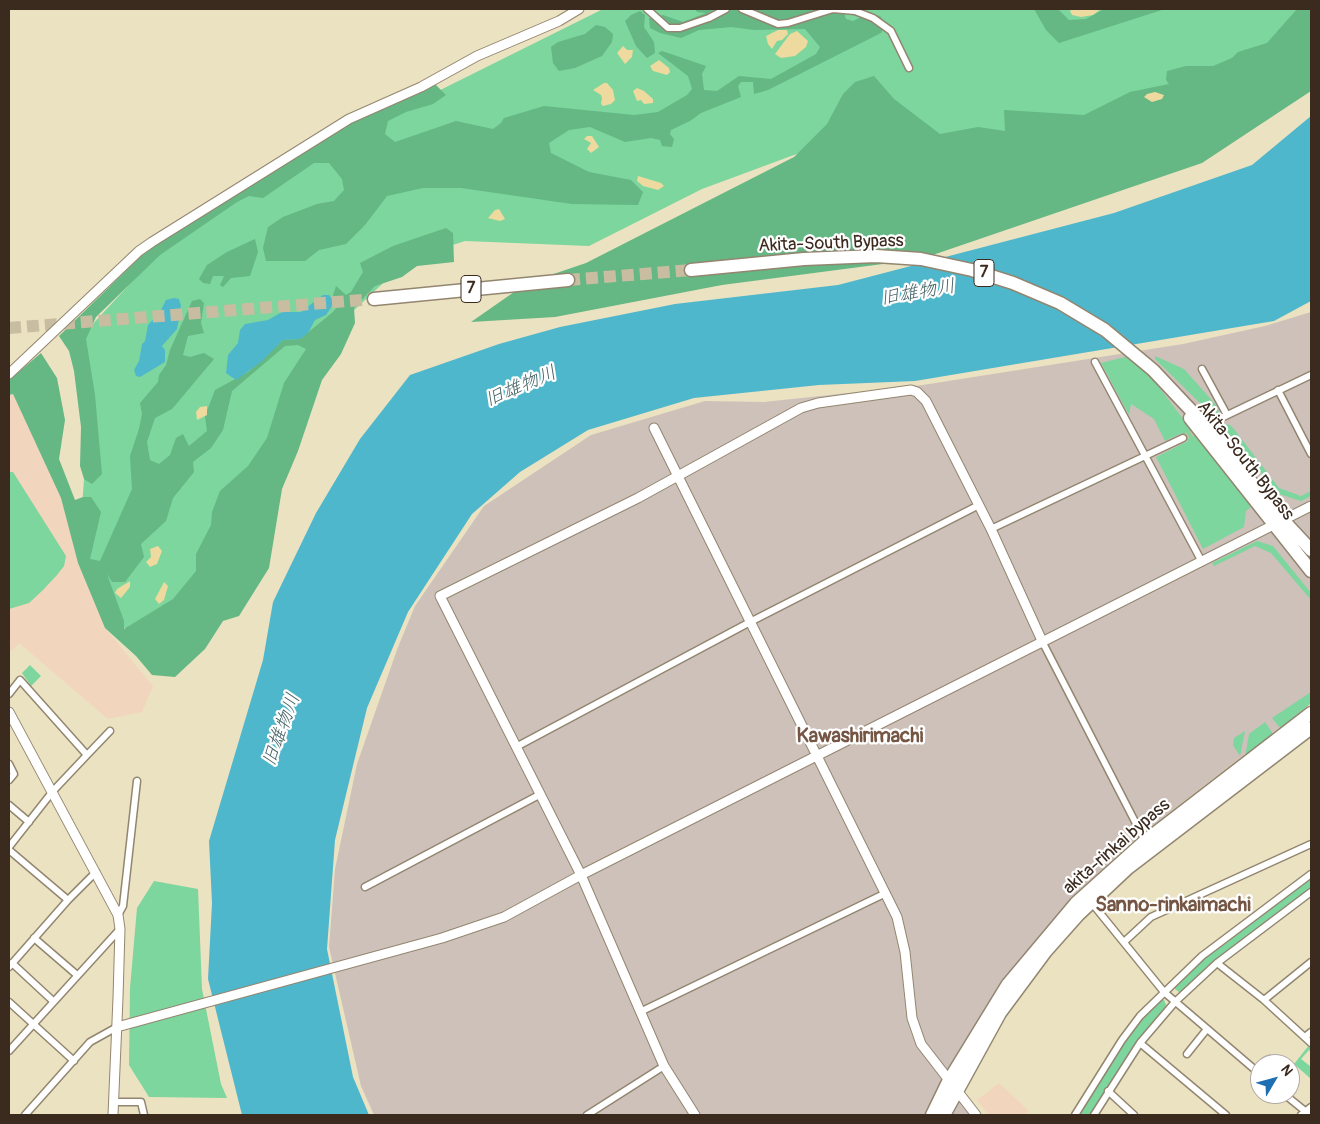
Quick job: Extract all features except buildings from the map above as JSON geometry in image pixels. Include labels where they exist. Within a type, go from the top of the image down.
[{"type":"highway","name":"Akita-South Bypass","points":[[691,270],[804,259],[876,256],[912,258],[972,270],[1013,283],[1060,303],[1105,330],[1154,370],[1279,522],[1311,571]]},
{"type":"highway","name":"7","points":[[374,299],[568,280]]},
{"type":"highway","name":"Akita-South Bypass","points":[[1279,522],[1311,550]]},
{"type":"highway","name":"akita-rinkai bypass","points":[[944,1115],[952,1086],[991,1009],[1025,962],[1076,903],[1311,713]]},
{"type":"highway","name":"akita-rinkai bypass","points":[[932,1115],[1015,991],[1051,944],[1090,902],[1148,846],[1311,728]]},
{"type":"street","points":[[9,374],[139,251],[152,242],[349,119],[421,87],[477,56],[559,22],[579,9]]},
{"type":"street","points":[[647,9],[668,28],[687,28],[726,9]]},
{"type":"street","points":[[742,9],[778,24],[788,23],[833,9],[855,11],[872,18],[891,31],[909,68]]},
{"type":"street","points":[[1096,362],[1202,562]]},
{"type":"street","points":[[1202,369],[1227,415]]},
{"type":"street","points":[[1217,420],[1311,374]]},
{"type":"street","points":[[695,1115],[664,1066],[642,1012],[580,875],[440,596],[677,477],[809,405],[911,390],[917,392],[926,401],[979,505],[1043,643],[1148,846]]},
{"type":"street","points":[[1278,390],[1311,454]]},
{"type":"street","points":[[654,428],[677,477],[752,621],[897,917],[902,937],[912,1018],[921,1044],[976,1115]]},
{"type":"street","points":[[991,530],[1183,438]]},
{"type":"street","points":[[516,747],[752,621],[979,505]]},
{"type":"street","points":[[25,1115],[90,1042],[117,1027],[442,938],[504,917],[580,875],[1043,643],[1311,506]]},
{"type":"street","points":[[9,694],[20,680],[87,755]]},
{"type":"street","points":[[9,712],[118,915],[120,929],[115,1102],[113,1115]]},
{"type":"street","points":[[68,900],[9,848],[53,791],[110,731]]},
{"type":"street","points":[[9,764],[14,774],[9,780]]},
{"type":"street","points":[[118,915],[124,906],[136,781]]},
{"type":"street","points":[[365,887],[539,795]]},
{"type":"street","points":[[9,805],[29,822]]},
{"type":"street","points":[[1124,942],[1151,917],[1311,844]]},
{"type":"street","points":[[53,1002],[10,965],[68,900],[96,872]]},
{"type":"street","points":[[1075,1115],[1122,1040],[1140,1016],[1202,956],[1311,874]]},
{"type":"street","points":[[642,1012],[886,892]]},
{"type":"street","points":[[1094,1115],[1140,1043],[1175,1002],[1217,963],[1311,892]]},
{"type":"street","points":[[1090,902],[1164,992],[1250,1066]]},
{"type":"street","points":[[9,1051],[120,929]]},
{"type":"street","points":[[34,938],[77,975]]},
{"type":"street","points":[[1264,1000],[1311,962]]},
{"type":"street","points":[[1217,963],[1264,1000],[1311,1042]]},
{"type":"street","points":[[9,1002],[74,1061]]},
{"type":"street","points":[[1187,1054],[1207,1029]]},
{"type":"street","points":[[1305,1037],[1311,1032]]},
{"type":"street","points":[[1140,1043],[1225,1115]]},
{"type":"street","points":[[588,1115],[664,1066]]},
{"type":"street","points":[[1108,1091],[1134,1115]]},
{"type":"street","points":[[115,1102],[141,1102],[144,1115]]},
{"type":"street","points":[[1294,1104],[1305,1114],[1311,1107]]},
{"type":"shaded area","points":[[1311,312],[1311,703],[1135,839],[1066,904],[1010,972],[945,1081],[973,1115],[374,1115],[361,1086],[329,947],[335,869],[357,764],[398,647],[415,606],[484,506],[591,435],[705,401],[764,402],[923,385],[1183,344],[1265,326]]},
{"type":"shaded area","points":[[13,394],[61,498],[78,563],[105,628],[153,686],[142,712],[108,719],[19,643],[9,653],[9,395]]},
{"type":"shaded area","points":[[999,1083],[1029,1111],[1024,1115],[989,1115],[977,1100]]},
{"type":"green space","points":[[603,9],[1311,9],[1311,39],[1068,137],[856,132],[702,189],[589,246],[465,241],[409,259],[322,340],[195,593],[156,628],[117,628],[79,550],[88,423],[76,342],[141,272],[154,254],[197,223],[376,122]]},
{"type":"green space","points":[[695,9],[849,9],[844,13],[846,19],[853,21],[869,13],[880,16],[886,24],[881,33],[768,90],[754,94],[753,82],[741,82],[738,86],[741,97],[701,113],[690,121],[671,130],[670,134],[674,139],[672,147],[662,146],[660,140],[651,138],[625,142],[590,127],[569,130],[549,143],[551,153],[589,172],[631,180],[643,192],[638,205],[572,204],[461,188],[423,188],[387,196],[365,225],[346,244],[319,250],[305,261],[266,261],[263,248],[268,227],[283,217],[317,204],[334,201],[344,190],[342,179],[329,163],[314,163],[263,198],[249,196],[237,202],[160,255],[96,317],[86,339],[95,395],[102,474],[92,484],[84,479],[80,466],[81,427],[74,371],[69,351],[59,336],[141,256],[184,225],[347,124],[435,84],[446,95],[433,104],[406,112],[388,121],[385,134],[395,142],[456,121],[493,129],[504,118],[544,106],[634,115],[658,112],[687,95],[692,89],[688,76],[658,53],[662,51],[706,66],[702,74],[704,90],[717,91],[739,76],[771,79],[816,54],[820,47],[805,29],[755,30],[731,27],[699,30],[681,38],[660,33],[650,28],[649,18],[663,15],[683,22],[706,13],[697,12]]},
{"type":"green space","points":[[1034,9],[1058,9],[1069,20],[1086,19],[1104,9],[1165,9],[1059,43],[1046,30]]},
{"type":"green space","points":[[1297,9],[1311,9],[1311,91],[1202,163],[921,259],[722,285],[555,317],[471,322],[527,283],[586,263],[794,157],[827,124],[843,94],[855,82],[874,76],[894,99],[940,134],[978,127],[1005,131],[1004,110],[1084,115],[1130,92],[1169,84],[1166,80],[1167,71],[1186,66],[1213,66],[1232,58],[1238,52],[1267,43]]},
{"type":"green space","points":[[640,11],[645,15],[644,27],[654,42],[655,53],[647,58],[636,46],[625,21],[631,15]]},
{"type":"green space","points":[[596,25],[605,27],[613,34],[612,42],[602,56],[575,68],[559,71],[553,63],[551,47],[558,42],[585,34]]},
{"type":"green space","points":[[446,228],[453,233],[454,262],[417,266],[402,277],[375,286],[354,308],[355,323],[341,354],[322,380],[298,451],[282,489],[269,568],[239,616],[223,621],[205,649],[175,677],[152,675],[136,656],[105,628],[78,563],[61,498],[13,394],[9,395],[9,380],[41,353],[57,378],[65,420],[59,459],[75,500],[91,497],[101,512],[90,559],[100,561],[132,489],[130,456],[142,414],[140,403],[158,382],[159,375],[166,365],[170,350],[192,301],[200,299],[204,303],[201,323],[204,333],[188,336],[183,355],[190,357],[204,353],[214,359],[172,409],[155,418],[147,442],[150,460],[159,464],[170,455],[176,438],[183,434],[189,446],[207,431],[205,416],[215,390],[248,372],[283,340],[300,339],[337,307],[333,295],[336,286],[346,295],[351,292],[363,272],[360,263],[393,246]],"holes":[[[298,345],[306,349],[284,383],[267,438],[248,466],[220,491],[212,512],[211,525],[196,554],[196,571],[173,599],[124,629],[124,621],[107,574],[112,582],[125,582],[144,557],[141,544],[166,521],[173,498],[194,472],[193,462],[211,448],[223,430],[232,391],[285,346]]]},
{"type":"green space","points":[[255,239],[258,252],[250,276],[231,278],[223,287],[220,285],[224,276],[213,276],[210,284],[203,283],[199,279],[207,265],[227,252]]},
{"type":"green space","points":[[1129,356],[1144,368],[1251,507],[1246,511],[1244,527],[1203,549],[1156,457],[1188,441],[1182,433],[1165,441],[1154,419],[1131,404],[1129,415],[1101,363]]},
{"type":"green space","points":[[1155,356],[1184,369],[1216,405],[1219,413],[1211,414],[1155,359]]},
{"type":"green space","points":[[1225,424],[1230,425],[1234,429],[1279,488],[1301,496],[1311,491],[1311,496],[1301,501],[1279,494],[1222,426]]},
{"type":"green space","points":[[9,472],[13,472],[66,556],[64,566],[43,590],[29,603],[9,609]]},
{"type":"green space","points":[[1257,541],[1273,546],[1311,593],[1311,600],[1271,553],[1255,546],[1214,566],[1212,563]]},
{"type":"green space","points":[[30,665],[41,676],[31,686],[22,673]]},
{"type":"green space","points":[[1311,692],[1311,703],[1280,728],[1272,718]]},
{"type":"green space","points":[[1265,722],[1273,734],[1245,757],[1249,734]]},
{"type":"green space","points":[[1245,731],[1240,756],[1233,745],[1234,738]]},
{"type":"green space","points":[[1311,876],[1311,889],[1185,991],[1179,992],[1175,989],[1174,986],[1204,957]]},
{"type":"green space","points":[[154,881],[198,889],[202,989],[221,1084],[227,1098],[149,1097],[129,1065],[130,988],[137,908]]},
{"type":"green space","points":[[1157,1000],[1164,1000],[1167,1007],[1094,1115],[1077,1115],[1141,1017]]},
{"type":"green space","points":[[1310,1044],[1311,1052],[1309,1050],[1301,1059],[1310,1066],[1311,1079],[1300,1069],[1300,1056]]},
{"type":"sand","points":[[1072,9],[1101,9],[1093,15],[1081,17],[1072,15],[1070,11]]},
{"type":"sand","points":[[778,30],[787,30],[788,34],[782,40],[777,41],[772,49],[768,44],[766,36]]},
{"type":"sand","points":[[797,31],[808,41],[806,47],[795,56],[781,58],[775,54],[790,34]]},
{"type":"sand","points":[[623,46],[627,50],[633,50],[632,57],[625,64],[617,53]]},
{"type":"sand","points":[[659,60],[669,68],[670,72],[667,75],[653,71],[650,66]]},
{"type":"sand","points":[[607,83],[613,90],[615,100],[611,104],[603,106],[601,104],[601,95],[593,90]]},
{"type":"sand","points":[[637,88],[653,99],[653,103],[644,104],[641,100],[637,101],[633,91]]},
{"type":"sand","points":[[1155,92],[1164,95],[1162,99],[1152,102],[1144,97],[1147,94]]},
{"type":"sand","points":[[587,136],[592,136],[599,147],[591,153],[587,149],[591,143],[584,139]]},
{"type":"sand","points":[[638,176],[661,183],[664,186],[658,190],[643,186],[637,181]]},
{"type":"sand","points":[[499,209],[505,219],[500,221],[488,218],[495,210]]},
{"type":"sand","points":[[207,406],[207,415],[197,420],[196,412],[200,407]]},
{"type":"sand","points":[[158,546],[162,551],[157,564],[150,567],[146,562],[151,557],[150,549]]},
{"type":"sand","points":[[130,581],[130,587],[121,598],[115,593],[117,589]]},
{"type":"sand","points":[[164,582],[168,586],[164,600],[159,604],[155,599]]},
{"type":"water","name":"旧雄物川","points":[[1311,116],[1311,301],[1274,321],[915,381],[819,385],[694,398],[588,430],[520,472],[472,514],[408,612],[367,708],[335,840],[327,949],[353,1077],[369,1115],[242,1115],[208,979],[212,903],[209,841],[263,660],[273,602],[316,513],[360,439],[410,375],[499,344],[560,327],[675,304],[838,285],[1114,213],[1252,165]]},
{"type":"water","points":[[323,295],[329,295],[332,299],[332,306],[326,315],[315,320],[308,333],[300,339],[283,340],[261,362],[236,380],[226,373],[228,355],[238,343],[240,330],[245,324],[268,320],[282,312],[301,312]]},
{"type":"water","points":[[179,299],[181,306],[177,329],[162,346],[165,350],[165,362],[140,377],[136,376],[134,370],[139,361],[148,325],[160,312],[166,300]]},
{"type":"tunnel","points":[[568,280],[691,270]]},
{"type":"tunnel","points":[[9,328],[374,299]]},
{"type":"tunnel","points":[[1183,438],[1217,420]]},
{"type":"district","name":"Kawashirimachi","points":[[860,737]]},
{"type":"district","name":"Sanno-rinkaimachi","points":[[1173,906]]}]
